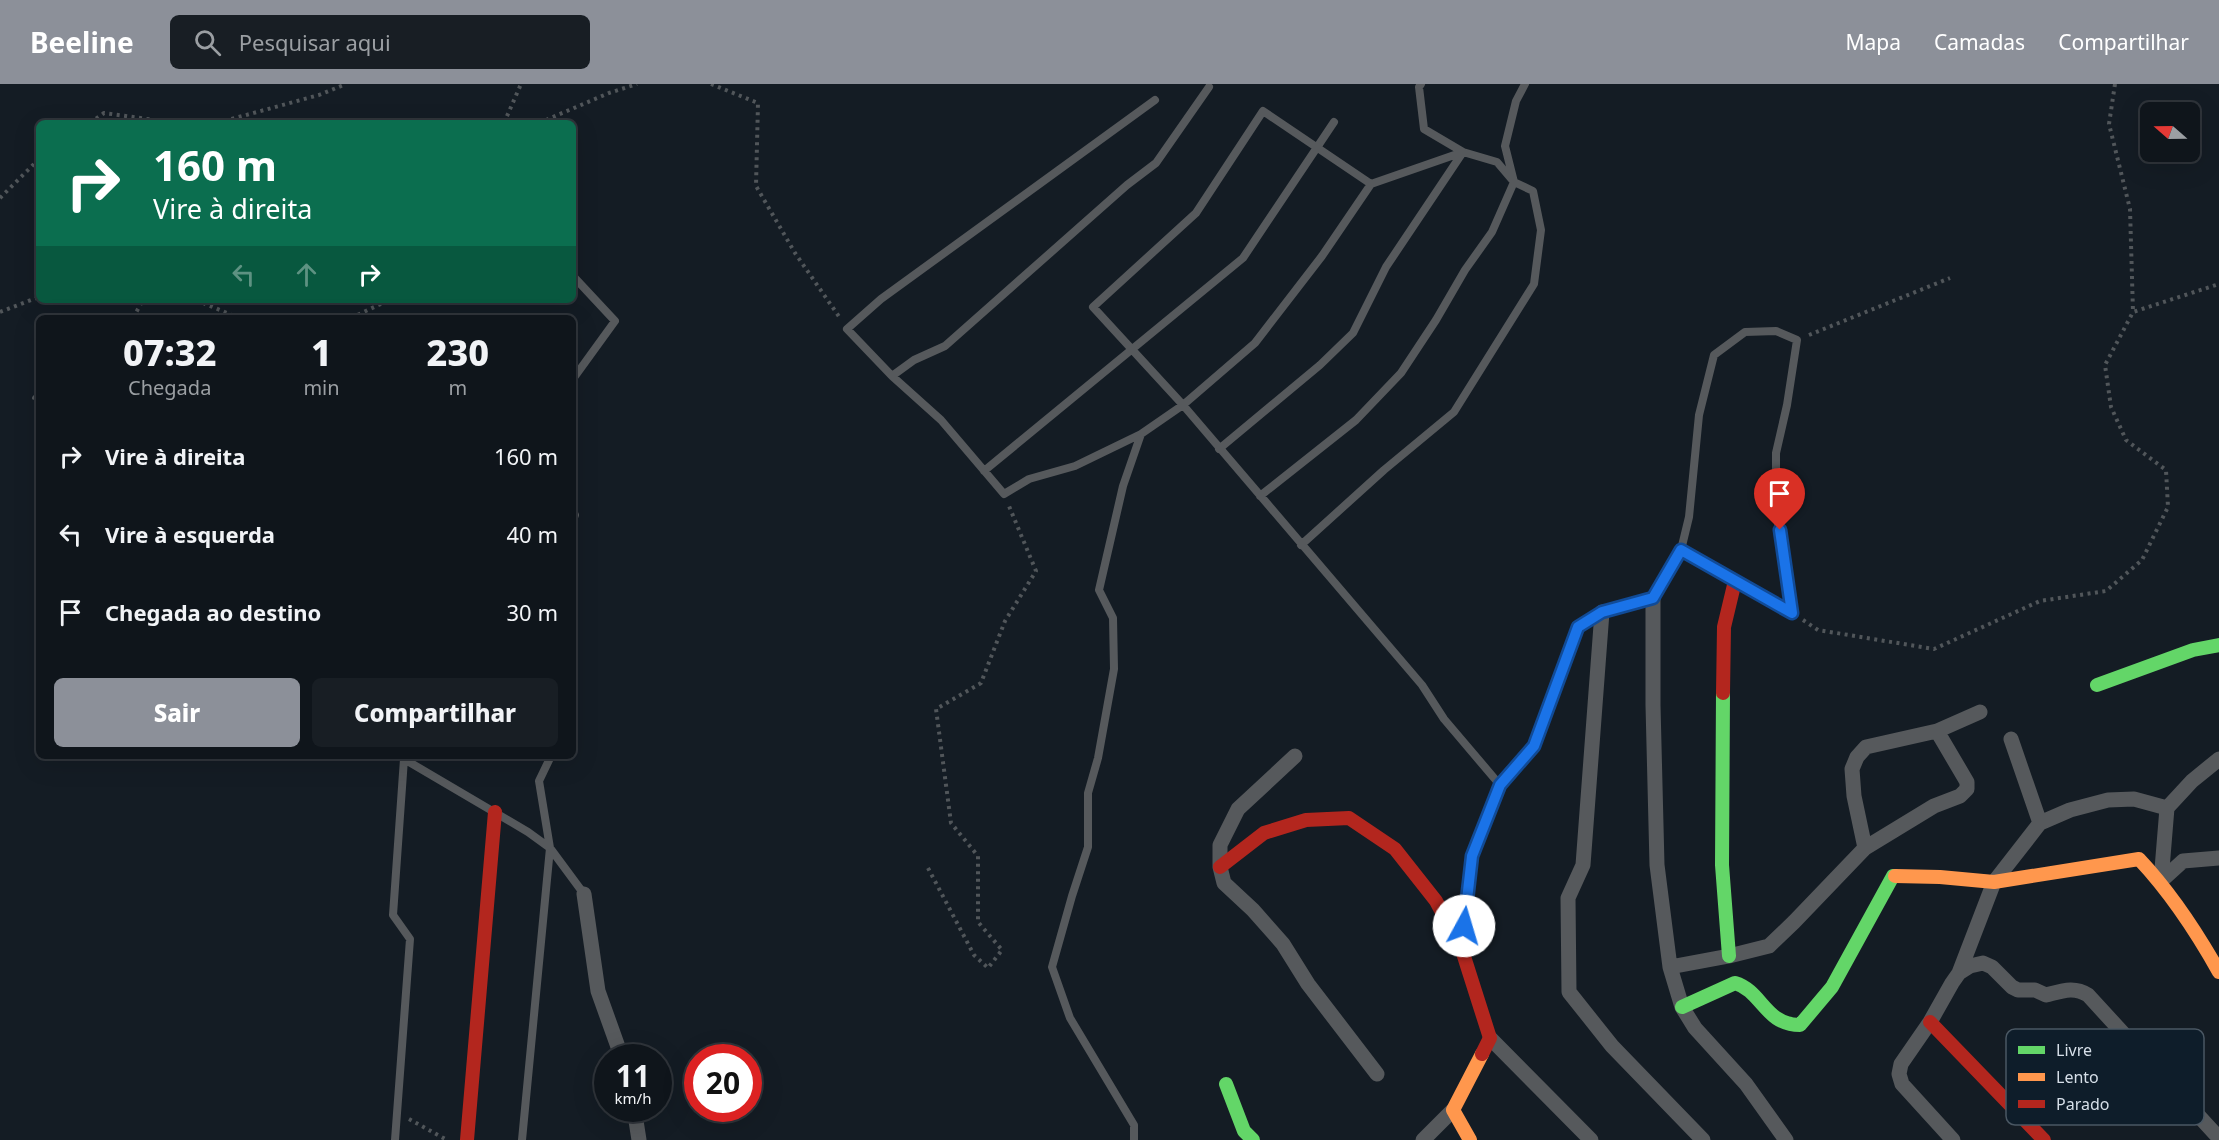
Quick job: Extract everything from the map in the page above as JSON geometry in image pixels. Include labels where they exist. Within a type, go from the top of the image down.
[{"type":"street","points":[[1729,956],[1722,842],[1724,627],[1735,581]]},
{"type":"street","points":[[1653,598],[1657,865],[1670,967],[1682,1006],[1695,1028],[1746,1084],[1786,1140]]},
{"type":"street","points":[[1602,612],[1583,865],[1568,898],[1569,992],[1612,1046],[1703,1140]]},
{"type":"street","points":[[2097,686],[2193,650],[2219,645]]},
{"type":"street","points":[[1865,848],[1854,796],[1852,769],[1866,747],[1937,731],[1980,712]]},
{"type":"street","points":[[1670,967],[1769,946],[1865,848],[1934,806],[1960,796],[1967,789],[1967,782],[1937,731]]},
{"type":"street","points":[[2012,739],[2040,823]]},
{"type":"street","points":[[1295,756],[1238,809],[1220,845],[1220,867],[1224,883],[1253,910],[1283,944],[1308,984],[1377,1074]]},
{"type":"street","points":[[2161,881],[2168,808],[2192,781],[2219,759]]},
{"type":"street","points":[[1953,1140],[1902,1084],[1899,1074],[1901,1064],[1930,1022],[1959,973],[1994,882],[2040,823],[2070,810],[2108,800],[2134,799],[2168,808]]},
{"type":"street","points":[[467,1140],[495,812]]},
{"type":"street","points":[[1220,867],[1264,833],[1306,820],[1348,818],[1395,849],[1436,901],[1462,950],[1490,1038],[1591,1140]]},
{"type":"street","points":[[2161,881],[2183,861],[2219,858]]},
{"type":"street","points":[[1682,1006],[1736,983],[1745,986],[1778,1022],[1789,1026],[1800,1025],[1832,987],[1893,876],[1994,882],[2139,859],[2161,881],[2218,968]]},
{"type":"street","points":[[584,894],[598,992],[617,1044]]},
{"type":"street","points":[[1959,973],[1970,966],[1983,963],[1992,967],[2018,990],[2035,990],[2046,995],[2072,988],[2082,990],[2120,1029]]},
{"type":"street","points":[[1930,1022],[2006,1101]]},
{"type":"street","points":[[1423,1140],[1453,1110],[1490,1038]]},
{"type":"street","points":[[1226,1084],[1244,1131],[1253,1140]]},
{"type":"street","points":[[1453,1110],[1470,1140]]},
{"type":"street","points":[[636,1122],[639,1140]]},
{"type":"street","points":[[2204,1122],[2219,1138]]},
{"type":"street","points":[[2030,1125],[2044,1140]]},
{"type":"lane","points":[[1301,545],[1384,470],[1454,412],[1534,284],[1541,230],[1533,191],[1514,182],[1497,162],[1463,153],[1424,129],[1419,87],[1421,84]]},
{"type":"lane","points":[[1260,496],[1356,420],[1401,373],[1436,320],[1465,270],[1492,232],[1514,182],[1504,146],[1516,101],[1525,84]]},
{"type":"lane","points":[[892,376],[914,360],[945,346],[1126,185],[1156,163],[1209,87]]},
{"type":"lane","points":[[1155,100],[881,299],[847,329],[892,376],[941,420],[1004,494],[1029,479],[1075,466],[1141,434],[1183,405],[1254,343],[1322,256],[1371,184],[1463,153]]},
{"type":"lane","points":[[1371,184],[1263,111],[1196,213],[1093,307],[1183,405],[1422,685],[1443,719],[1500,785]]},
{"type":"lane","points":[[984,471],[1243,258],[1334,122]]},
{"type":"lane","points":[[1219,449],[1320,365],[1353,333],[1386,267],[1463,153]]},
{"type":"lane","points":[[576,279],[615,321],[576,375]]},
{"type":"lane","points":[[1462,950],[1472,856],[1500,785],[1534,746],[1578,627],[1602,612],[1653,598],[1681,550],[1689,517],[1699,415],[1714,355],[1745,332],[1776,331],[1797,340],[1787,405],[1776,453],[1776,510],[1792,613]]},
{"type":"lane","points":[[1134,1140],[1134,1125],[1070,1018],[1052,967],[1088,847],[1088,793],[1098,758],[1114,669],[1113,618],[1099,590],[1122,486],[1141,434]]},
{"type":"lane","points":[[1681,550],[1792,613]]},
{"type":"lane","points":[[395,1140],[410,939],[393,915],[404,759],[495,812],[550,848],[584,894]]},
{"type":"lane","points":[[522,1140],[550,848],[539,781],[550,759]]},
{"type":"path","points":[[228,120],[319,95],[346,84]]},
{"type":"path","points":[[505,120],[521,84]]},
{"type":"path","points":[[546,120],[609,93],[637,84]]},
{"type":"path","points":[[711,84],[758,103],[756,186],[795,253],[847,329]]},
{"type":"path","points":[[1792,613],[1818,630],[1934,649],[2040,602],[2106,591],[2142,560],[2168,507],[2166,470],[2126,440],[2111,407],[2105,365],[2133,312],[2130,209],[2109,124],[2115,84]]},
{"type":"path","points":[[94,120],[104,113],[154,120]]},
{"type":"path","points":[[0,198],[36,162]]},
{"type":"path","points":[[1797,340],[1950,278]]},
{"type":"path","points":[[2133,312],[2219,284]]},
{"type":"path","points":[[0,312],[36,298]]},
{"type":"path","points":[[203,303],[232,315]]},
{"type":"path","points":[[357,315],[383,303]]},
{"type":"path","points":[[928,868],[974,955],[988,968],[1002,950],[978,922],[978,856],[951,823],[936,709],[981,683],[1005,621],[1036,571],[1004,494]]},
{"type":"path","points":[[398,1113],[448,1140]]},
{"type":"traffic: fast","points":[[2097,685],[2193,650],[2219,645]]},
{"type":"traffic: fast","points":[[1723,693],[1722,865],[1729,956]]},
{"type":"traffic: fast","points":[[1682,1007],[1735,983],[1752,993],[1779,1020],[1788,1024],[1800,1025],[1832,987],[1895,876]]},
{"type":"traffic: fast","points":[[1226,1084],[1244,1131],[1253,1140]]},
{"type":"traffic: slow","points":[[1895,876],[1994,882],[2139,859],[2182,913],[2219,972]]},
{"type":"traffic: slow","points":[[1470,1140],[1453,1110],[1482,1054]]},
{"type":"traffic: jam","points":[[1723,693],[1724,627],[1735,581]]},
{"type":"traffic: jam","points":[[467,1140],[495,812]]},
{"type":"traffic: jam","points":[[1220,867],[1264,833],[1306,820],[1349,818],[1395,849],[1436,901],[1462,950],[1490,1038],[1482,1054]]},
{"type":"traffic: jam","points":[[1930,1022],[2006,1101]]},
{"type":"traffic: jam","points":[[2030,1125],[2044,1140]]},
{"type":"route","points":[[1464,926],[1472,856],[1500,785],[1534,746],[1578,627],[1602,612],[1653,598],[1681,550],[1792,613],[1780,530]]}]
